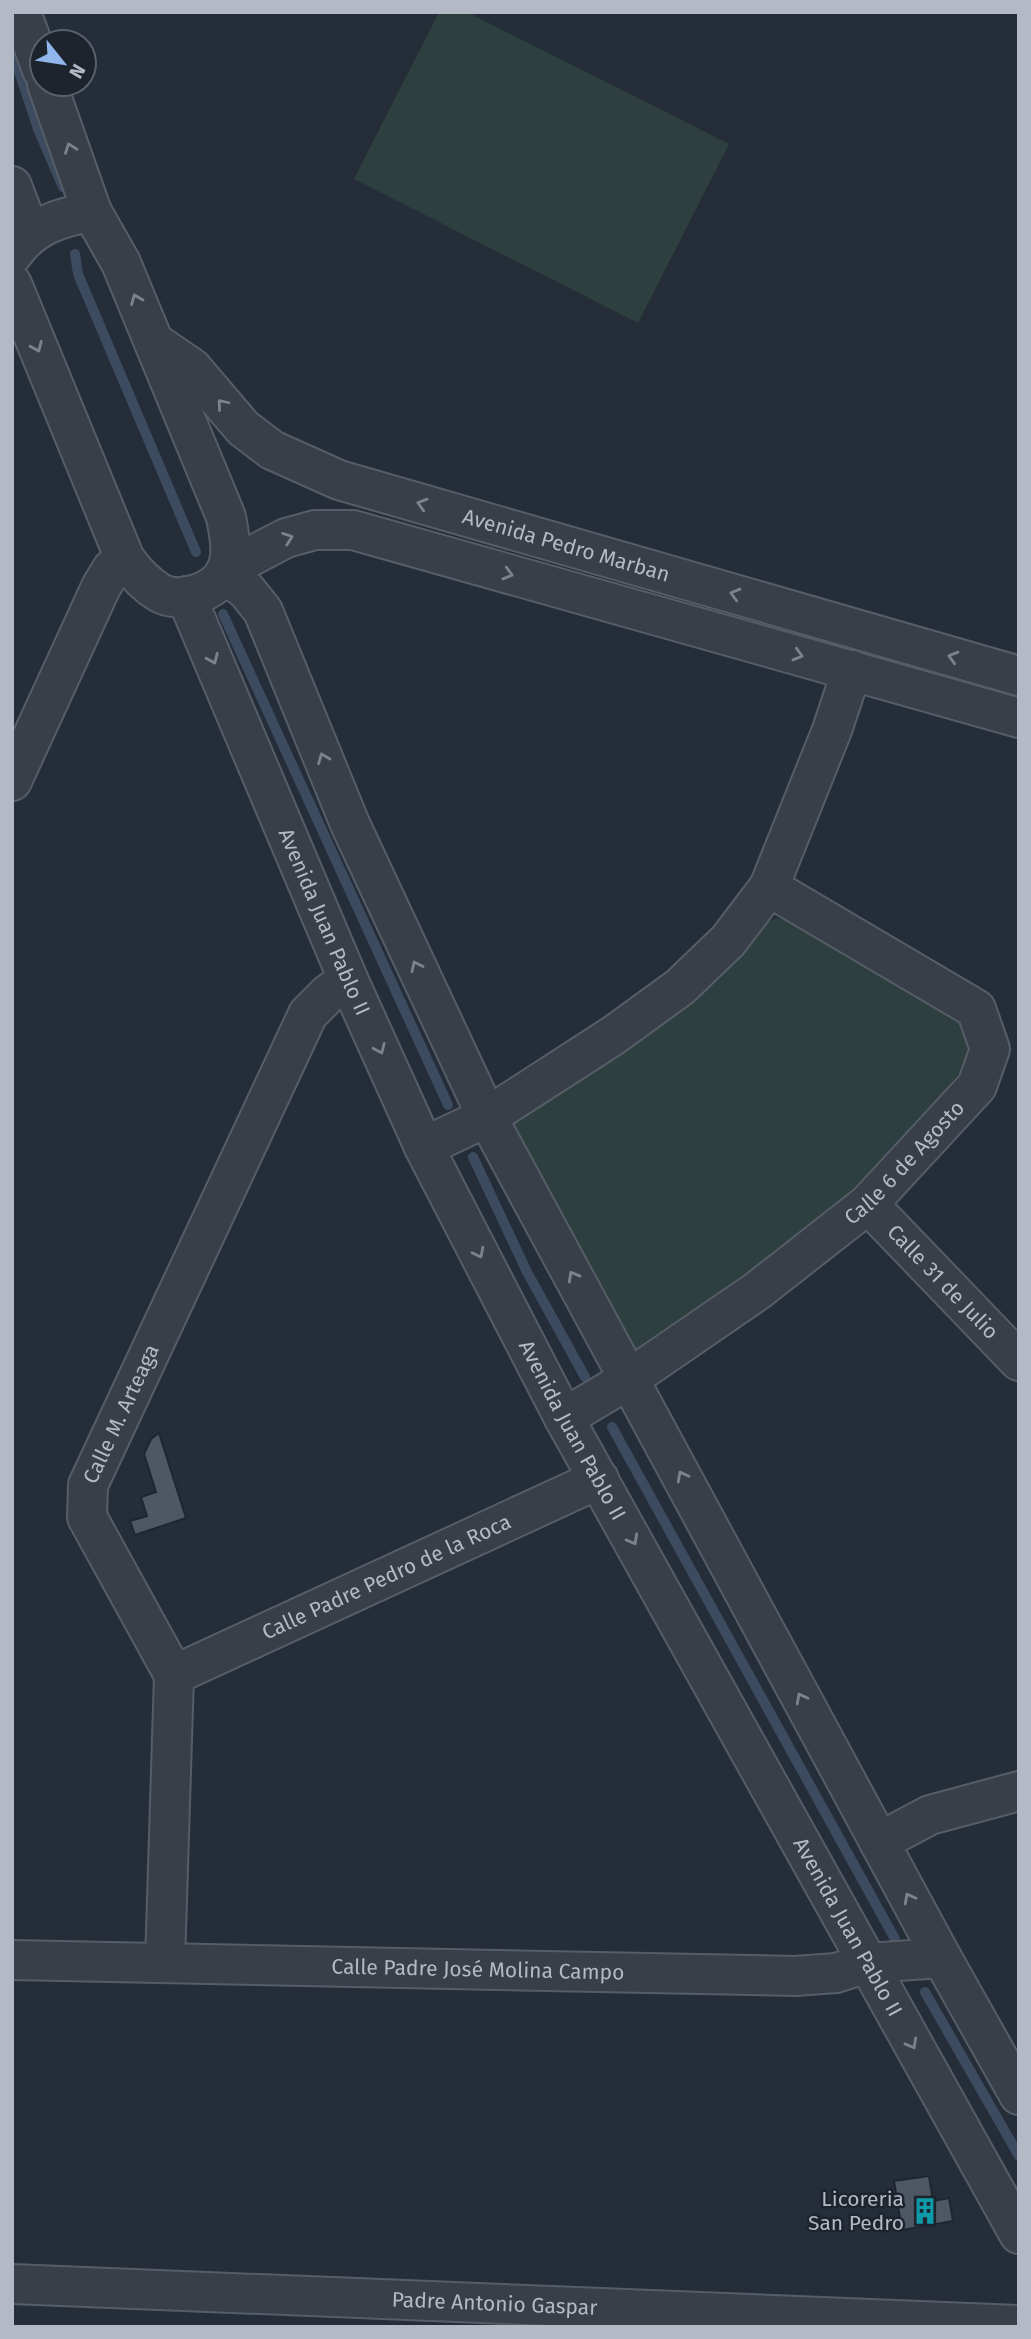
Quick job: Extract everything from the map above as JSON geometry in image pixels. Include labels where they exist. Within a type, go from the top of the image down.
[{"type":"street","points":[[21,12],[28,31]]},
{"type":"street","points":[[52,98],[92,212],[121,263],[226,517],[231,542],[226,571],[263,611],[350,824],[487,1117],[942,1958],[1015,2079]]},
{"type":"street","points":[[12,186],[21,244],[69,215],[92,212]]},
{"type":"street","points":[[16,304],[125,559],[136,576],[163,595],[187,596]]},
{"type":"street","name":"Avenida Pedro Marban","points":[[153,342],[192,368],[243,428],[272,450],[339,480],[1019,676]]},
{"type":"street","name":"Avenida Pedro Marban","points":[[187,596],[206,592],[226,571],[286,538],[315,530],[353,530],[1019,718]]},
{"type":"street","points":[[12,782],[101,587],[112,569],[125,559]]},
{"type":"street","name":"Avenida Juan Pablo II","points":[[187,596],[348,979],[424,1147],[564,1418],[1019,2234]]},
{"type":"street","points":[[424,1147],[487,1117],[614,1035],[680,987],[728,941],[769,887],[832,730],[852,670]]},
{"type":"street","name":"Calle 6 de Agosto","points":[[564,1418],[629,1379],[757,1291],[868,1204],[977,1086],[990,1049],[976,1009],[769,887]]},
{"type":"street","name":"Calle M. Arteaga","points":[[174,1675],[87,1517],[88,1485],[308,1014],[328,993],[348,979]]},
{"type":"street","name":"Calle 31 de Julio","points":[[868,1204],[1019,1361]]},
{"type":"street","name":"Calle Padre Pedro de la Roca","points":[[174,1675],[599,1479]]},
{"type":"street","points":[[165,1963],[174,1675]]},
{"type":"street","points":[[879,1842],[930,1815],[1019,1791]]},
{"type":"street","name":"Calle Padre José Molina Campo","points":[[12,1960],[795,1976],[836,1973],[867,1963],[942,1958]]},
{"type":"street","name":"Padre Antonio Gaspar","points":[[12,2284],[892,2323],[1019,2325]]},
{"type":"shaded area","points":[[439,12],[467,12],[729,144],[638,323],[354,179]]},
{"type":"shaded area","points":[[778,918],[794,921],[962,1021],[972,1047],[967,1064],[925,1114],[826,1215],[637,1360],[513,1124],[682,1010],[744,949],[764,922]]},
{"type":"building","points":[[159,1433],[186,1518],[135,1535],[130,1521],[147,1516],[141,1497],[156,1492],[144,1454],[151,1439]]},
{"type":"building","name":"Licoreria San Pedro","points":[[929,2176],[933,2201],[949,2198],[953,2221],[902,2230],[894,2181]]},
{"type":"waterway","points":[[12,51],[38,129],[63,187]]},
{"type":"waterway","points":[[75,254],[78,274],[196,552]]},
{"type":"waterway","points":[[223,614],[448,1105]]},
{"type":"waterway","points":[[473,1157],[527,1272],[585,1377]]},
{"type":"waterway","points":[[612,1427],[895,1939]]},
{"type":"waterway","points":[[925,1992],[1019,2156]]},
{"type":"place","name":"Licoreria San Pedro","points":[[925,2211]]}]
